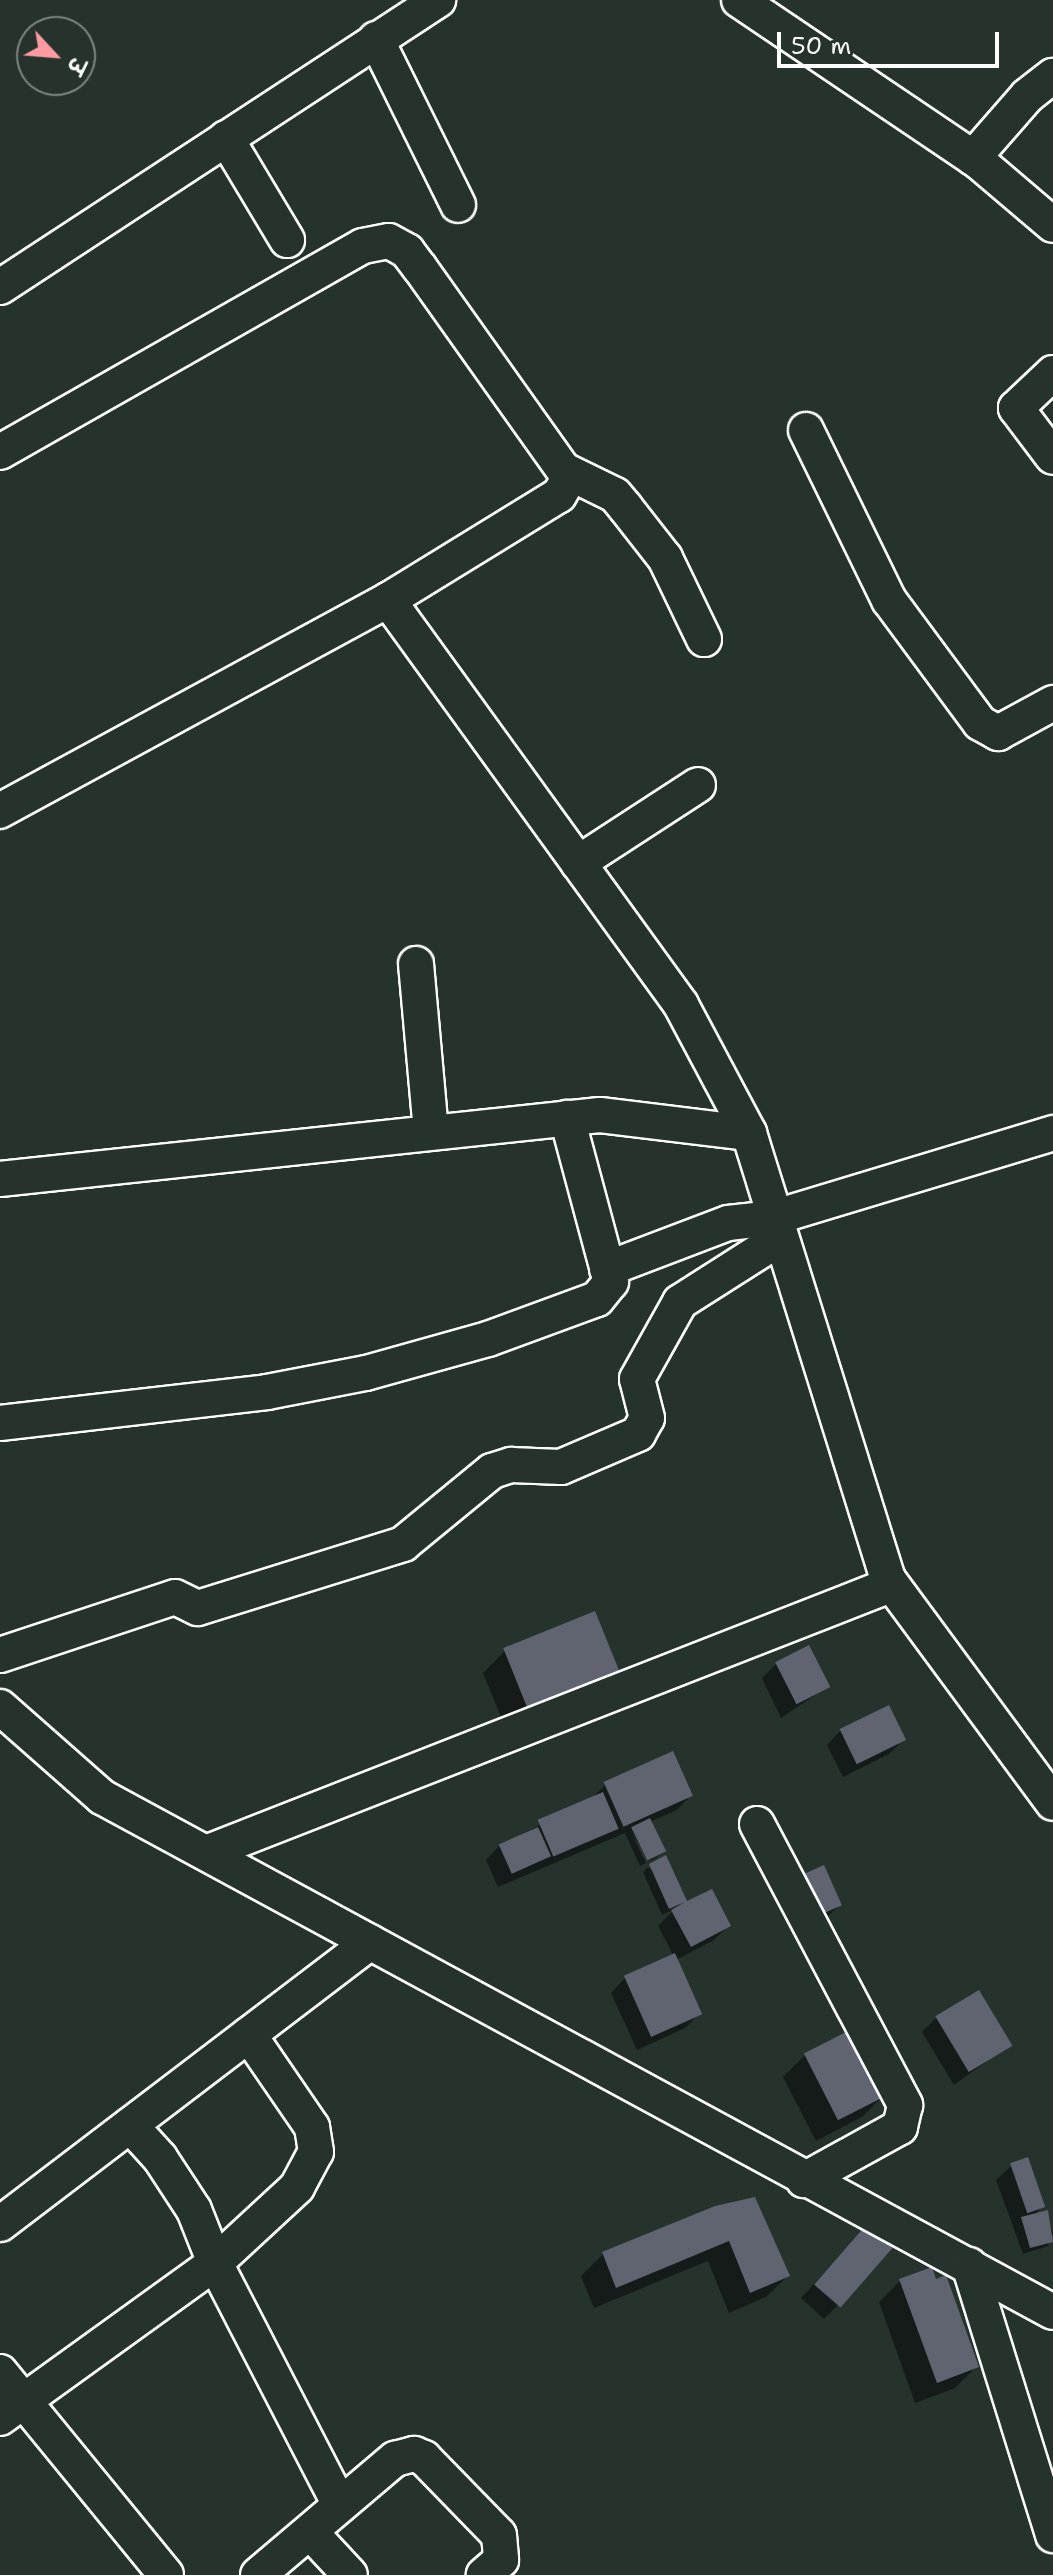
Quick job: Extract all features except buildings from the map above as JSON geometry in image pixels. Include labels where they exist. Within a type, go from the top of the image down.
[{"type":"street","points":[[0,287],[438,0]]},
{"type":"street","points":[[739,0],[973,158],[1053,225]]},
{"type":"street","points":[[376,39],[458,205]]},
{"type":"street","points":[[973,158],[1027,96],[1053,76]]},
{"type":"street","points":[[226,138],[287,240]]},
{"type":"street","points":[[0,452],[363,246],[389,241],[407,251],[568,472],[615,495],[625,507],[665,558],[704,639]]},
{"type":"street","points":[[1053,373],[1016,408],[1053,457]]},
{"type":"street","points":[[806,430],[889,600],[980,723],[998,733],[1053,703]]},
{"type":"street","points":[[0,811],[388,600],[559,495],[567,488],[568,472]]},
{"type":"street","points":[[388,600],[681,1005],[749,1133],[776,1228],[888,1579],[1053,1803]]},
{"type":"street","points":[[578,863],[698,785]]},
{"type":"street","points":[[416,964],[431,1132]]},
{"type":"street","points":[[0,1179],[600,1115],[749,1133]]},
{"type":"street","points":[[0,1423],[267,1392],[366,1373],[488,1339],[597,1299],[610,1286],[567,1118]]},
{"type":"street","points":[[0,1655],[175,1597],[198,1608],[403,1544],[492,1471],[511,1465],[561,1467],[638,1434],[647,1418],[637,1379],[680,1302],[776,1228],[1053,1133]]},
{"type":"street","points":[[607,1269],[728,1223],[776,1228]]},
{"type":"street","points":[[208,1852],[880,1589],[888,1579]]},
{"type":"street","points":[[8,1725],[102,1797],[208,1852],[804,2180],[1053,2312]]},
{"type":"street","points":[[757,1824],[905,2105],[900,2127],[804,2180]]},
{"type":"street","points":[[0,2224],[370,1942]]},
{"type":"street","points":[[12,2410],[215,2263],[297,2187],[316,2152],[312,2127],[298,2101],[249,2035]]},
{"type":"street","points":[[130,2125],[160,2158],[194,2210],[215,2263],[340,2505]]},
{"type":"street","points":[[969,2265],[1053,2535]]},
{"type":"street","points":[[0,2372],[12,2410],[166,2575]]},
{"type":"street","points":[[258,2575],[395,2459],[419,2455],[499,2535],[501,2560],[484,2575]]},
{"type":"street","points":[[311,2533],[350,2575]]}]
